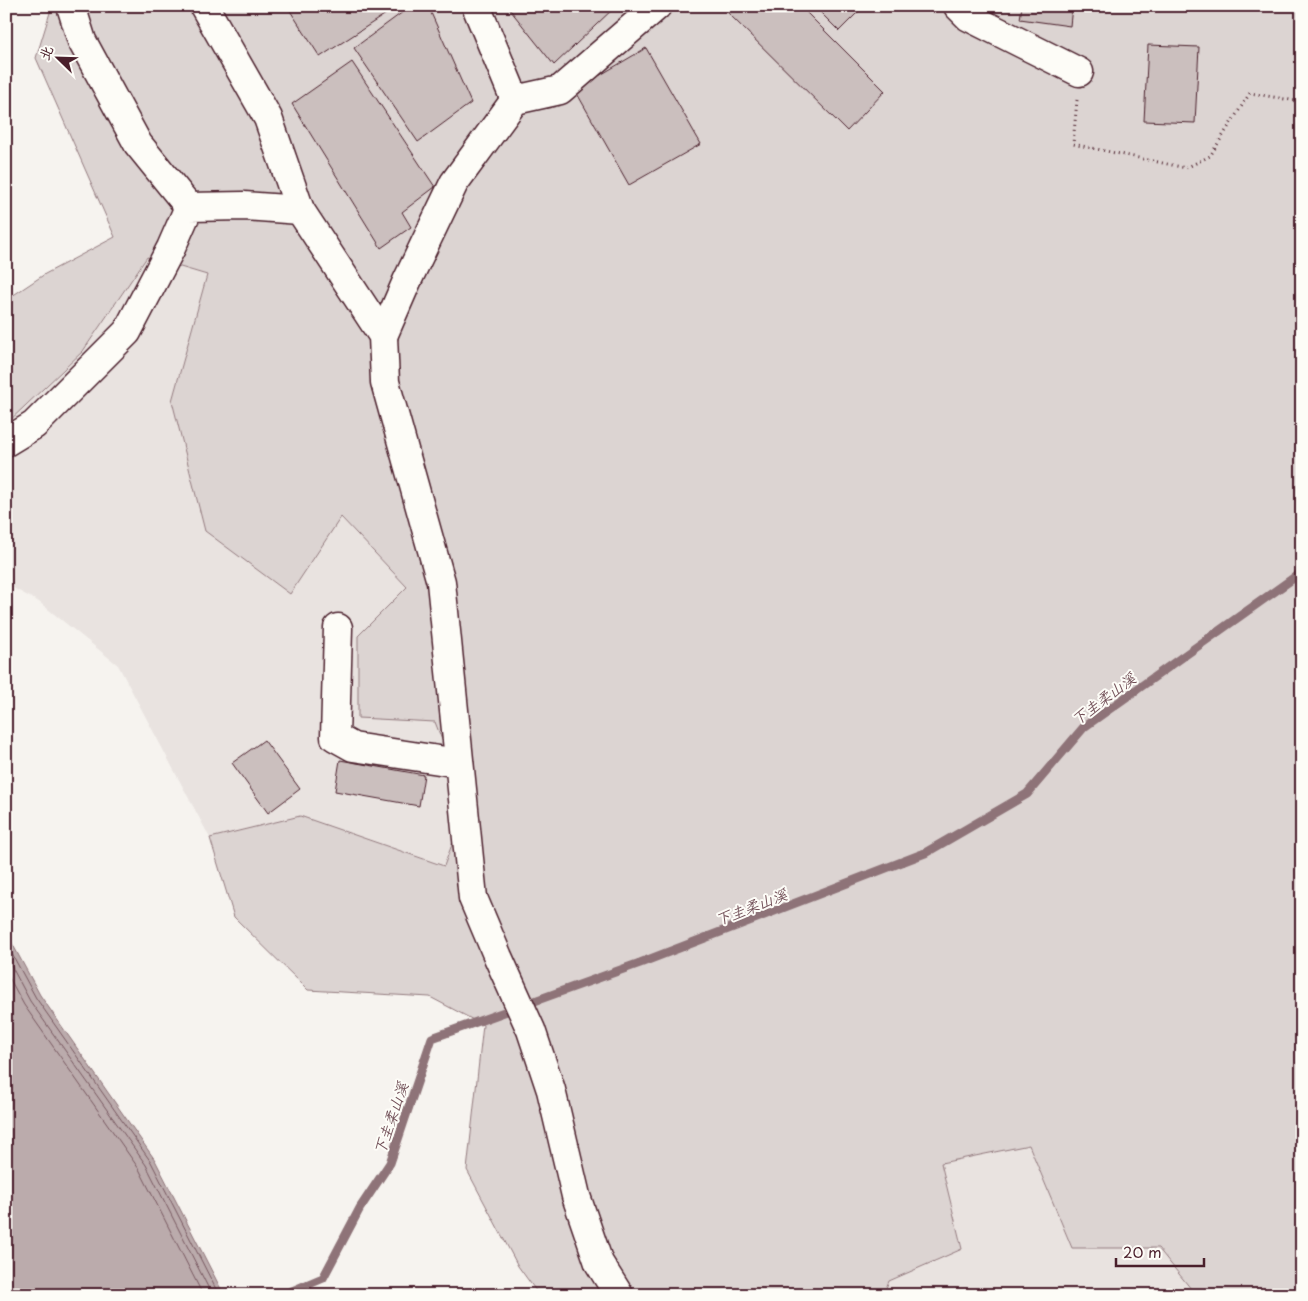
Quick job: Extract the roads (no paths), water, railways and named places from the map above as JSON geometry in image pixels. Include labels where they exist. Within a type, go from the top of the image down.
[{"type":"street","points":[[71,6],[82,41],[138,144],[189,207]]},
{"type":"street","points":[[204,6],[268,118],[300,210],[383,336]]},
{"type":"street","points":[[476,6],[515,100]]},
{"type":"street","points":[[619,1295],[599,1263],[576,1196],[551,1090],[532,1030],[473,898],[441,582],[386,382],[383,336],[454,183],[515,100],[560,90],[656,6]]},
{"type":"street","points":[[958,6],[969,17],[1079,72]]},
{"type":"street","points":[[189,207],[244,206],[300,210]]},
{"type":"street","points":[[6,442],[34,425],[127,332],[171,248],[189,207]]},
{"type":"street","points":[[338,628],[336,737],[353,747],[459,763]]},
{"type":"water","points":[[6,932],[40,995],[155,1160],[224,1295],[6,1295]]},
{"type":"waterway","name":"下圭柔山溪","points":[[283,1295],[323,1278],[360,1208],[390,1163],[432,1038],[640,963],[925,853],[1027,794],[1084,727],[1302,572]]}]
